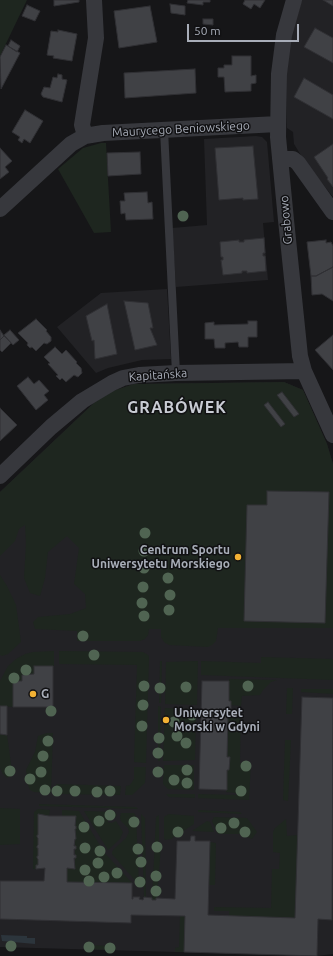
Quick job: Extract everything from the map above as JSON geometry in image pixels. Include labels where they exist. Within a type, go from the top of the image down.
[{"type":"street","points":[[85,136],[82,125],[96,38],[94,0]]},
{"type":"street","name":"Grabowo","points":[[294,0],[284,35],[279,74],[278,124],[280,159],[300,356],[304,370],[333,435]]},
{"type":"street","name":"Maurycego Beniowskiego","points":[[0,209],[71,144],[85,136],[102,133],[278,124]]},
{"type":"street","points":[[280,159],[293,159],[298,163],[333,212]]},
{"type":"street","name":"Kapitańska","points":[[0,476],[82,401],[123,378],[139,375],[176,373],[304,370]]},
{"type":"lane","points":[[164,130],[176,373]]},
{"type":"shaded area","points":[[0,0],[27,0],[0,56]]},
{"type":"shaded area","points":[[302,0],[333,0],[333,197],[305,162],[294,144],[293,132],[287,128],[287,70],[290,39]]},
{"type":"shaded area","points":[[256,136],[262,137],[267,142],[274,222],[263,223],[268,280],[176,287],[172,228],[207,225],[204,139]]},
{"type":"shaded area","points":[[106,143],[111,232],[94,233],[58,169],[83,148]]},
{"type":"shaded area","points":[[167,289],[171,359],[142,360],[108,368],[96,373],[57,327],[101,293]]},
{"type":"shaded area","name":"Uniwersytet Morski w Gdyni","points":[[284,382],[303,390],[327,444],[333,464],[333,954],[317,956],[0,947],[0,492],[94,403],[113,391],[134,384]]},
{"type":"shaded area","points":[[284,382],[303,390],[327,444],[333,464],[333,628],[218,628],[216,641],[208,647],[169,645],[164,642],[161,637],[161,629],[149,629],[148,635],[145,639],[140,641],[77,641],[77,631],[35,629],[33,622],[38,617],[70,614],[86,608],[85,594],[74,584],[79,548],[67,536],[48,552],[45,578],[40,596],[30,593],[24,578],[26,543],[25,525],[19,529],[15,541],[0,556],[0,492],[94,403],[113,391],[134,384]]},
{"type":"shaded area","points":[[0,575],[16,605],[21,642],[8,654],[2,656],[0,655]]},
{"type":"shaded area","points":[[54,651],[54,666],[34,666],[34,674],[22,675],[22,681],[13,682],[13,707],[0,706],[0,681],[8,666],[25,654]]},
{"type":"shaded area","points":[[59,651],[143,652],[148,655],[146,763],[134,762],[137,665],[59,664]]},
{"type":"shaded area","points":[[261,657],[333,659],[333,680],[201,675],[201,661],[261,663]]},
{"type":"shaded area","points":[[160,661],[162,661],[161,703],[159,703]]},
{"type":"shaded area","points":[[198,661],[197,705],[165,704],[166,662]]},
{"type":"shaded area","points":[[229,679],[277,680],[271,682],[260,695],[242,696],[241,706],[231,705],[231,701],[229,701]]},
{"type":"shaded area","points":[[287,688],[293,688],[292,714],[286,714]]},
{"type":"shaded area","points":[[301,689],[333,689],[333,694],[301,692]]},
{"type":"shaded area","points":[[158,706],[161,707],[160,761],[158,761]]},
{"type":"shaded area","points":[[165,708],[196,709],[195,760],[163,761]]},
{"type":"shaded area","points":[[231,710],[241,711],[240,763],[251,763],[249,800],[198,798],[198,794],[237,795],[236,793],[226,792],[227,770],[229,770],[230,757],[227,757],[228,714],[231,714]]},
{"type":"shaded area","points":[[53,733],[51,793],[34,792],[30,790],[28,785],[26,770],[35,752],[38,736]]},
{"type":"shaded area","points":[[0,734],[7,735],[12,771],[11,776],[7,778],[0,768]]},
{"type":"shaded area","points":[[285,740],[291,740],[288,801],[283,800]]},
{"type":"shaded area","points":[[164,765],[194,765],[194,790],[168,789],[163,784]]},
{"type":"shaded area","points":[[134,767],[146,767],[145,783],[132,795],[125,795],[126,786],[130,785],[134,779]]},
{"type":"shaded area","points":[[56,784],[121,786],[120,795],[56,794]]},
{"type":"shaded area","points":[[166,794],[195,794],[195,798],[169,797]]},
{"type":"shaded area","points":[[39,804],[136,807],[138,809],[39,806]]},
{"type":"shaded area","points":[[0,808],[20,809],[20,844],[0,845]]},
{"type":"shaded area","points":[[38,809],[50,810],[49,816],[38,814],[38,865],[36,869],[33,869],[34,812]]},
{"type":"shaded area","points":[[62,810],[79,811],[104,852],[132,883],[67,882],[67,868],[75,869],[76,816],[62,816]]},
{"type":"shaded area","points":[[198,810],[240,812],[242,814],[198,812]]},
{"type":"shaded area","points":[[84,811],[115,812],[117,815],[115,818],[108,817],[108,822],[112,823],[116,821],[123,832],[120,839],[108,850]]},
{"type":"shaded area","points":[[121,813],[134,813],[136,816],[139,885],[112,854],[114,849],[126,838],[129,832],[128,828],[121,821]]},
{"type":"shaded area","points":[[141,814],[145,818],[146,897],[144,897]]},
{"type":"shaded area","points":[[169,814],[194,816],[194,824],[171,839],[165,840],[164,817]]},
{"type":"shaded area","points":[[159,815],[159,842],[161,845],[157,898],[156,900],[152,900],[156,817]]},
{"type":"shaded area","points":[[214,817],[247,818],[257,832],[252,839],[241,834],[218,834],[212,821]]},
{"type":"shaded area","points":[[286,819],[287,836],[298,835],[295,918],[229,916],[229,911],[214,911],[214,907],[271,908],[272,869],[279,869],[280,853],[273,852],[273,832],[275,828]]},
{"type":"shaded area","points":[[207,821],[210,822],[214,832],[192,831]]},
{"type":"shaded area","points":[[210,842],[216,843],[215,885],[209,885]]},
{"type":"shaded area","points":[[180,916],[185,916],[184,952],[175,952],[175,948],[179,947]]},
{"type":"shaded area","points":[[1,935],[27,936],[27,938],[35,938],[35,944],[2,941]]},
{"type":"shaded area","points":[[84,945],[116,946],[116,950],[84,949]]},
{"type":"building","points":[[54,0],[79,0],[79,2],[54,6]]},
{"type":"building","points":[[188,0],[210,0],[210,2],[203,2],[203,5],[187,3]]},
{"type":"building","points":[[245,0],[265,0],[260,8],[254,4],[251,9],[243,4]]},
{"type":"building","points":[[323,0],[333,0],[333,6]]},
{"type":"building","points":[[170,4],[185,6],[185,15],[171,13]]},
{"type":"building","points":[[27,5],[40,11],[35,21],[22,16]]},
{"type":"building","points":[[150,6],[157,42],[119,48],[114,11]]},
{"type":"building","points":[[203,19],[213,19],[213,25],[203,24]]},
{"type":"building","points":[[315,28],[333,38],[333,63],[304,47]]},
{"type":"building","points":[[58,30],[77,34],[72,61],[53,58],[54,56],[47,55],[51,31],[58,32]]},
{"type":"building","points":[[11,40],[20,46],[17,52],[8,46]]},
{"type":"building","points":[[6,45],[20,53],[1,89],[0,57]]},
{"type":"building","points":[[232,56],[251,56],[251,76],[256,75],[256,83],[251,84],[251,91],[225,92],[224,77],[218,77],[218,68],[224,68],[224,65],[232,65]]},
{"type":"building","points":[[195,69],[196,93],[125,98],[124,73]]},
{"type":"building","points":[[58,74],[62,75],[62,79],[67,80],[62,102],[43,97],[41,94],[44,87],[50,88],[53,77],[57,78]]},
{"type":"building","points":[[304,78],[333,95],[333,119],[294,97]]},
{"type":"building","points":[[25,110],[43,121],[30,143],[24,139],[22,143],[18,140],[20,137],[12,132]]},
{"type":"building","points":[[333,144],[333,187],[314,157]]},
{"type":"building","points":[[253,146],[258,199],[243,200],[243,198],[219,200],[215,148]]},
{"type":"building","points":[[0,148],[12,161],[5,167],[9,172],[0,179]]},
{"type":"building","points":[[140,152],[141,174],[108,176],[107,153]]},
{"type":"building","points":[[147,192],[148,203],[152,202],[153,219],[126,220],[125,213],[121,214],[120,201],[125,201],[124,193]]},
{"type":"building","points":[[264,238],[265,253],[263,253],[263,256],[265,256],[266,271],[247,273],[247,271],[242,271],[242,273],[223,275],[221,260],[223,260],[223,257],[221,257],[220,242],[239,240],[239,242],[244,242],[244,240]]},
{"type":"building","points":[[326,240],[326,243],[331,242],[333,246],[333,267],[316,276],[311,276],[307,242]]},
{"type":"building","points":[[333,267],[333,301],[322,294],[312,295],[311,276],[316,276]]},
{"type":"building","points":[[124,301],[148,303],[153,328],[150,328],[157,345],[135,350]]},
{"type":"building","points":[[107,304],[117,354],[95,359],[94,340],[92,341],[86,316]]},
{"type":"building","points":[[36,319],[47,330],[46,331],[51,337],[51,341],[47,344],[44,343],[36,351],[27,345],[28,343],[18,333]]},
{"type":"building","points":[[248,321],[257,321],[257,337],[248,337],[248,347],[239,347],[238,342],[225,343],[225,348],[215,348],[214,339],[205,339],[205,323],[214,322],[214,325],[248,324]]},
{"type":"building","points":[[0,330],[4,336],[0,340]]},
{"type":"building","points":[[10,330],[19,340],[13,345],[4,335]]},
{"type":"building","points":[[333,335],[333,370],[315,350]]},
{"type":"building","points":[[4,336],[11,343],[2,352],[0,350],[0,340]]},
{"type":"building","points":[[55,347],[62,354],[66,350],[77,362],[76,363],[81,368],[82,373],[78,377],[74,375],[66,382],[62,378],[60,380],[56,376],[58,375],[44,357]]},
{"type":"building","points":[[28,377],[34,384],[39,380],[49,391],[44,395],[48,400],[36,410],[17,386]]},
{"type":"building","points":[[282,392],[299,414],[294,417],[277,395]]},
{"type":"building","points":[[268,402],[285,424],[281,427],[264,405]]},
{"type":"building","points":[[0,408],[17,425],[0,441]]},
{"type":"building","points":[[267,491],[329,492],[325,623],[244,621],[247,505],[267,505]]},
{"type":"building","name":"G","points":[[34,666],[53,666],[53,707],[13,707],[13,681],[22,681],[22,675],[34,674]]},
{"type":"building","points":[[202,681],[229,681],[231,715],[228,714],[227,757],[230,757],[229,770],[227,770],[227,790],[199,789]]},
{"type":"building","points":[[302,697],[333,698],[332,920],[318,919],[317,956],[184,952],[185,916],[131,915],[131,923],[0,919],[0,881],[44,881],[45,868],[36,869],[36,865],[38,865],[38,814],[49,816],[76,816],[76,839],[74,846],[76,846],[76,849],[74,849],[74,855],[76,855],[76,858],[74,858],[75,869],[67,868],[67,882],[132,883],[132,899],[133,897],[140,897],[139,899],[143,900],[144,897],[152,898],[152,900],[156,900],[156,898],[175,899],[177,841],[190,841],[191,836],[195,836],[195,841],[210,841],[208,915],[295,918]]},
{"type":"building","name":"G","points":[[0,706],[7,706],[7,735],[0,734]]},
{"type":"place","name":"Centrum Sportu Uniwersytetu Morskiego","points":[[238,557]]},
{"type":"place","name":"G","points":[[33,694]]},
{"type":"place","name":"Uniwersytet Morski w Gdyni","points":[[166,720]]},
{"type":"district","name":"GRABÓWEK","points":[[177,408]]}]
